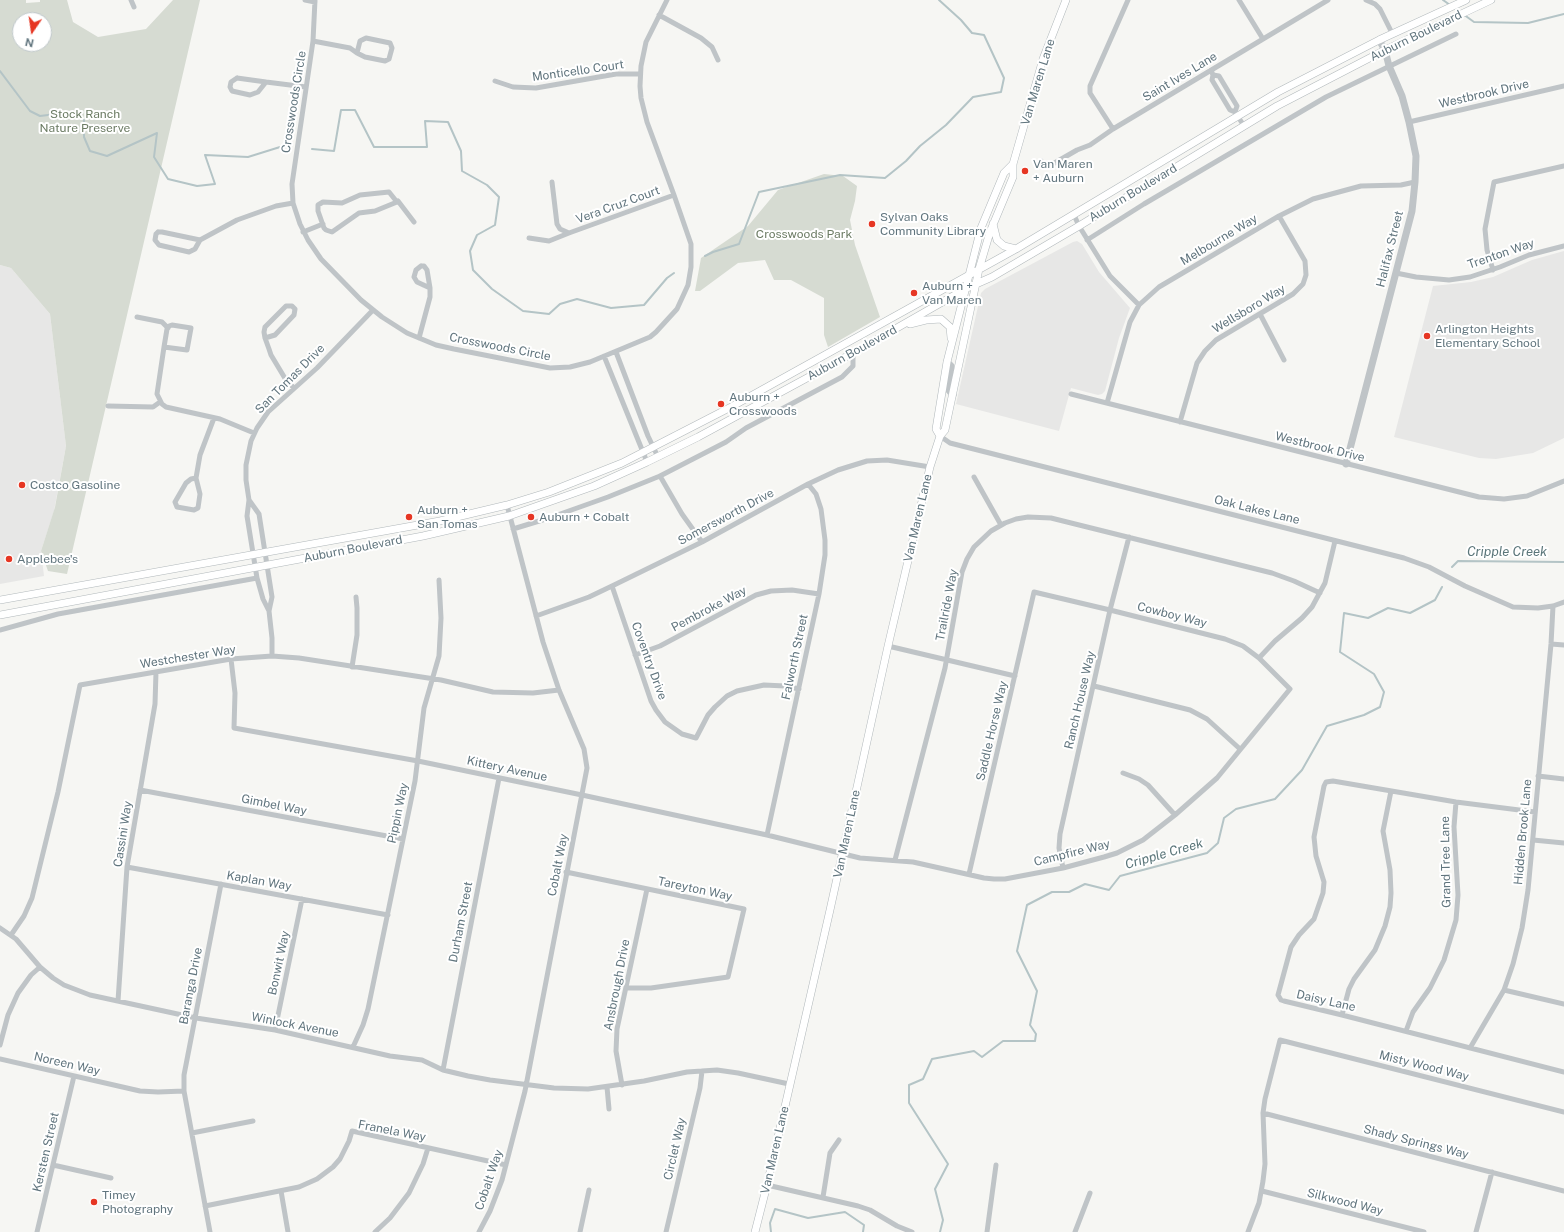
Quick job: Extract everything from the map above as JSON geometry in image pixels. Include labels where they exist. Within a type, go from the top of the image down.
[{"type":"main road","name":"Van Maren Lane","points":[[755,1232],[843,854],[888,646],[930,467],[940,436],[945,430],[979,269],[993,224],[1013,177],[1013,164],[1043,60],[1066,0]]},
{"type":"main road","name":"Auburn Boulevard","points":[[0,600],[253,556],[440,521],[506,505],[564,486],[622,463],[731,407],[979,269],[1074,215],[1237,114],[1392,33],[1466,0]]},
{"type":"main road","name":"Auburn Boulevard","points":[[0,615],[423,536],[509,516],[594,486],[698,437],[853,353],[967,288],[992,277],[1277,106],[1385,50],[1491,0]]},
{"type":"main road","name":"Van Maren Lane","points":[[940,436],[936,429],[947,362],[981,228],[1004,173],[1013,164]]},
{"type":"main road","points":[[993,224],[997,240],[1004,246],[1016,248]]},
{"type":"main road","points":[[902,325],[926,320],[941,319],[950,327],[951,344]]},
{"type":"street","points":[[131,0],[134,7]]},
{"type":"street","points":[[305,0],[315,1]]},
{"type":"street","name":"Crosswoods Circle","points":[[315,1],[313,41],[293,172],[293,203],[303,232],[314,250],[360,300],[390,323],[419,338],[454,349],[550,368],[570,367],[616,352],[641,341],[656,332],[677,309],[686,293],[690,276],[691,244],[643,110],[641,98],[640,74],[646,42],[667,0]]},
{"type":"street","points":[[1113,129],[1090,93],[1090,86],[1127,0]]},
{"type":"street","points":[[1239,0],[1263,39]]},
{"type":"street","name":"Saint Ives Lane","points":[[1041,161],[1043,164],[1051,165],[1077,150],[1094,143],[1113,129],[1212,73],[1263,39],[1328,0]]},
{"type":"street","points":[[1366,0],[1375,4],[1380,9],[1392,33]]},
{"type":"street","points":[[659,15],[701,38],[712,47],[718,60]]},
{"type":"street","points":[[1087,240],[1144,204],[1326,97],[1456,34]]},
{"type":"street","points":[[313,41],[350,48],[357,53],[365,57],[385,61],[390,59],[392,48],[388,42],[363,38],[359,43],[357,53]]},
{"type":"street","name":"Halifax Street","points":[[1346,464],[1412,211],[1415,182],[1416,156],[1409,122],[1402,96],[1389,66],[1385,50],[1379,40]]},
{"type":"street","points":[[1237,114],[1237,106],[1219,76],[1212,73],[1212,80],[1230,110],[1237,114],[1244,126]]},
{"type":"street","name":"Monticello Court","points":[[495,81],[513,87],[536,88],[616,74],[640,74]]},
{"type":"street","points":[[266,82],[254,95],[234,93],[230,87],[232,80],[237,78],[306,87]]},
{"type":"street","name":"Westbrook Drive","points":[[1409,122],[1564,86]]},
{"type":"street","points":[[1493,270],[1487,250],[1485,229],[1494,182],[1564,166]]},
{"type":"street","name":"Vera Cruz Court","points":[[552,182],[557,224],[560,228],[569,233]]},
{"type":"street","name":"Melbourne Way","points":[[1107,403],[1128,328],[1139,305],[1159,288],[1279,216],[1313,199],[1361,186],[1401,185],[1415,182]]},
{"type":"street","points":[[397,202],[375,211],[359,213],[332,232],[326,230],[318,208],[320,203],[323,202],[337,204],[360,195],[389,192],[414,222]]},
{"type":"street","name":"Vera Cruz Court","points":[[528,238],[549,241],[674,195]]},
{"type":"street","points":[[200,240],[162,232],[156,234],[155,240],[159,245],[189,252],[195,249],[200,240],[237,220],[276,206],[293,203]]},
{"type":"street","points":[[1074,215],[1087,240],[1110,276],[1139,305]]},
{"type":"street","name":"Wellsboro Way","points":[[1180,422],[1196,368],[1205,350],[1216,340],[1297,292],[1303,284],[1306,275],[1305,261],[1279,216]]},
{"type":"street","points":[[303,232],[323,224]]},
{"type":"street","name":"Trenton Way","points":[[1396,273],[1416,277],[1449,280],[1493,270],[1529,255],[1564,246]]},
{"type":"street","points":[[419,338],[430,297],[430,288]]},
{"type":"street","points":[[265,338],[275,334],[294,315],[295,309],[292,306],[286,306],[265,327],[264,332],[265,338],[271,355],[286,380],[294,388]]},
{"type":"street","name":"San Tomas Drive","points":[[269,611],[263,599],[257,578],[246,516],[249,500],[246,480],[248,451],[254,434],[268,412],[317,368],[373,310]]},
{"type":"street","points":[[1260,314],[1284,360]]},
{"type":"street","points":[[137,317],[162,322],[168,328]]},
{"type":"street","points":[[164,347],[187,350],[191,328],[172,326],[168,328]]},
{"type":"street","points":[[168,328],[157,394],[160,402],[166,407],[214,418],[254,434]]},
{"type":"street","points":[[616,352],[658,457]]},
{"type":"street","points":[[513,529],[557,516],[660,476],[726,442],[746,428],[842,377],[852,366],[853,353]]},
{"type":"street","points":[[604,356],[647,462]]},
{"type":"street","points":[[947,362],[951,366],[948,389],[952,395]]},
{"type":"street","name":"Westbrook Drive","points":[[1071,394],[1466,495],[1491,499],[1527,496],[1564,481]]},
{"type":"street","points":[[108,406],[153,407],[160,402]]},
{"type":"street","points":[[196,478],[190,479],[186,483],[176,502],[177,507],[194,510],[198,508],[200,494],[196,478],[200,455],[214,418]]},
{"type":"street","name":"Oak Lakes Lane","points":[[940,436],[950,443],[1404,558],[1429,567],[1465,586],[1513,607],[1538,608],[1553,606],[1564,602]]},
{"type":"street","name":"Somersworth Drive","points":[[536,616],[589,597],[612,586],[702,542],[808,484],[838,470],[867,462],[887,460],[930,467]]},
{"type":"street","points":[[660,476],[682,514],[702,542]]},
{"type":"street","points":[[974,477],[1001,525]]},
{"type":"street","name":"Falworth Street","points":[[767,835],[819,594],[825,555],[824,532],[820,509],[816,494],[808,484]]},
{"type":"street","name":"San Tomas Drive","points":[[249,500],[259,514],[264,554],[272,597],[269,611],[272,656]]},
{"type":"street","name":"Cobalt Way","points":[[479,1232],[497,1196],[526,1083],[566,872],[586,778],[586,758],[584,749],[559,690],[536,616],[506,505]]},
{"type":"street","name":"Trailride Way","points":[[896,860],[947,660],[962,572],[967,559],[974,548],[991,531],[1016,519],[1040,516],[1051,518],[1272,573],[1320,593]]},
{"type":"street","name":"Ranch House Way","points":[[1063,868],[1059,848],[1060,834],[1110,610],[1128,537]]},
{"type":"street","points":[[1259,658],[1312,607],[1325,583],[1335,541]]},
{"type":"street","points":[[0,630],[58,614],[257,578]]},
{"type":"street","name":"Pippin Way","points":[[353,1047],[363,1025],[368,1009],[418,761],[424,708],[439,656],[441,618],[438,580]]},
{"type":"street","name":"Coventry Drive","points":[[612,586],[651,701],[662,719],[673,729],[682,734],[696,738],[708,715],[727,696],[737,691],[753,686],[764,685],[780,685],[799,689]]},
{"type":"street","name":"Pembroke Way","points":[[635,655],[660,646],[756,595],[771,591],[792,590],[819,594]]},
{"type":"street","name":"Cowboy Way","points":[[1034,592],[1225,639],[1243,646],[1259,658],[1290,688]]},
{"type":"street","name":"Saddle Horse Way","points":[[969,874],[1034,592]]},
{"type":"street","points":[[352,667],[357,634],[356,597]]},
{"type":"street","name":"Hidden Brook Lane","points":[[1470,1048],[1504,990],[1513,964],[1522,928],[1528,890],[1533,840],[1551,644],[1553,606]]},
{"type":"street","points":[[1551,644],[1564,645]]},
{"type":"street","points":[[888,646],[1015,676]]},
{"type":"street","name":"Westchester Way","points":[[11,935],[24,916],[32,898],[58,792],[80,685],[231,659],[272,656],[299,658],[433,679],[493,692],[533,693],[559,690]]},
{"type":"street","name":"Kittery Avenue","points":[[231,659],[235,692],[234,728],[418,761],[767,835],[843,854]]},
{"type":"street","name":"Cassini Way","points":[[118,1001],[127,867],[155,704],[156,672]]},
{"type":"street","points":[[1094,686],[1190,710],[1207,719],[1240,749]]},
{"type":"street","name":"Campfire Way","points":[[843,854],[868,859],[913,862],[994,879],[1005,879],[1063,868],[1104,857],[1130,847],[1156,831],[1217,778],[1290,688]]},
{"type":"street","points":[[1123,773],[1139,779],[1148,785],[1175,815]]},
{"type":"street","points":[[1538,776],[1564,779]]},
{"type":"street","name":"Durham Street","points":[[443,1070],[500,778]]},
{"type":"street","name":"Daisy Lane","points":[[1535,812],[1456,802],[1328,781],[1325,784],[1314,837],[1316,856],[1324,882],[1323,893],[1314,919],[1299,935],[1291,947],[1279,997],[1284,1001],[1564,1072]]},
{"type":"street","name":"Gimbel Way","points":[[140,790],[403,839]]},
{"type":"street","points":[[1342,1015],[1349,989],[1354,979],[1375,950],[1385,926],[1390,907],[1390,870],[1383,832],[1391,791]]},
{"type":"street","name":"Grand Tree Lane","points":[[1406,1031],[1413,1012],[1430,988],[1444,960],[1456,920],[1458,895],[1454,827],[1456,802]]},
{"type":"street","points":[[1533,840],[1564,843]]},
{"type":"street","name":"Kaplan Way","points":[[127,867],[388,915]]},
{"type":"street","name":"Tareyton Way","points":[[566,872],[744,909],[728,977],[651,988],[626,988]]},
{"type":"street","name":"Baranga Drive","points":[[210,1232],[184,1091],[185,1064],[196,1018],[221,884]]},
{"type":"street","name":"Ansbrough Drive","points":[[622,1085],[617,1062],[616,1040],[647,889]]},
{"type":"street","name":"Bonwit Way","points":[[275,1030],[302,900]]},
{"type":"street","name":"Winlock Avenue","points":[[0,928],[11,935],[40,967],[53,978],[77,991],[196,1018],[275,1030],[390,1056],[422,1060],[443,1070],[490,1080],[571,1089],[607,1087],[687,1072],[717,1070],[789,1084]]},
{"type":"street","points":[[0,1045],[8,1015],[18,993],[31,975],[40,967]]},
{"type":"street","points":[[1504,990],[1564,1004]]},
{"type":"street","name":"Misty Wood Way","points":[[1263,1113],[1265,1099],[1280,1040],[1564,1112]]},
{"type":"street","name":"Noreen Way","points":[[0,1059],[130,1089],[158,1092],[184,1091]]},
{"type":"street","name":"Circlet Way","points":[[666,1232],[700,1088],[702,1071]]},
{"type":"street","name":"Kersten Street","points":[[37,1232],[74,1076]]},
{"type":"street","points":[[607,1087],[609,1109]]},
{"type":"street","points":[[1248,1232],[1262,1191],[1265,1164],[1263,1113]]},
{"type":"street","name":"Shady Springs Way","points":[[1263,1113],[1564,1190]]},
{"type":"street","points":[[192,1134],[253,1121]]},
{"type":"street","name":"Franela Way","points":[[205,1206],[281,1191],[308,1184],[326,1174],[333,1167],[345,1150],[352,1131],[506,1165]]},
{"type":"street","points":[[823,1197],[830,1153],[839,1140]]},
{"type":"street","points":[[375,1232],[390,1218],[409,1193],[423,1164],[428,1148]]},
{"type":"street","points":[[53,1165],[111,1178]]},
{"type":"street","points":[[987,1232],[996,1165]]},
{"type":"street","points":[[1476,1232],[1492,1172]]},
{"type":"street","points":[[767,1185],[858,1206],[870,1210],[897,1226],[912,1232]]},
{"type":"street","points":[[580,1232],[589,1190]]},
{"type":"street","points":[[281,1191],[288,1232]]},
{"type":"street","name":"Silkwood Way","points":[[1262,1191],[1424,1232]]},
{"type":"street","points":[[1075,1232],[1090,1193]]},
{"type":"shaded area","points":[[1077,241],[1082,244],[1099,272],[1130,308],[1119,338],[1105,391],[1098,395],[1071,388],[1059,431],[956,404],[981,293],[985,289]]},
{"type":"shaded area","points":[[1564,251],[1564,438],[1533,453],[1496,459],[1479,458],[1394,437],[1433,286],[1471,282],[1493,277],[1532,260]]},
{"type":"shaded area","points":[[0,265],[11,268],[50,314],[66,446],[54,511],[41,551],[44,576],[0,584]]},
{"type":"green space","name":"Stock Ranch Nature Preserve","points":[[0,0],[26,0],[26,3],[40,2],[40,0],[67,0],[73,22],[98,37],[146,29],[173,0],[200,0],[67,574],[48,571],[41,551],[55,507],[66,446],[50,314],[11,268],[0,265]]},
{"type":"green space","name":"Crosswoods Park","points":[[824,174],[843,176],[857,186],[850,220],[855,245],[880,317],[828,347],[824,335],[824,298],[791,280],[774,280],[765,260],[738,263],[700,291],[695,291],[701,258],[748,226],[778,190]]},
{"type":"waterway","points":[[705,256],[739,244],[759,192],[840,175],[885,178],[906,161],[920,146],[946,125],[973,97],[1001,92],[1004,78],[984,35],[972,33],[961,20],[939,0]]},
{"type":"waterway","points":[[1443,0],[1450,5]]},
{"type":"waterway","points":[[1463,14],[1474,22],[1528,23],[1564,14]]},
{"type":"waterway","points":[[0,71],[30,111],[40,116],[72,112],[84,120],[84,137],[90,151],[107,156],[157,133],[154,157],[168,179],[197,186],[215,184],[205,155],[248,157],[280,147],[287,147]]},
{"type":"waterway","points":[[312,149],[334,151],[341,110],[355,110],[374,147],[427,147],[425,121],[448,122],[461,151],[462,171],[487,185],[499,197],[495,225],[477,235],[470,251],[473,270],[492,289],[523,311],[549,314],[560,304],[577,299],[611,308],[644,305],[667,278],[674,273]]},
{"type":"waterway","name":"Cripple Creek","points":[[1452,567],[1458,561],[1564,562]]},
{"type":"waterway","name":"Cripple Creek","points":[[940,1232],[943,1220],[935,1189],[948,1164],[909,1103],[909,1085],[923,1079],[932,1059],[974,1051],[982,1057],[1003,1041],[1035,1041],[1036,1034],[1030,1025],[1037,991],[1017,951],[1027,905],[1052,892],[1069,892],[1085,884],[1109,890],[1120,876],[1207,853],[1218,843],[1224,818],[1236,809],[1275,799],[1302,770],[1327,726],[1364,715],[1380,707],[1384,692],[1374,674],[1340,652],[1344,613],[1368,618],[1388,608],[1410,613],[1435,600],[1442,587]]},
{"type":"waterway","name":"Cripple Creek","points":[[771,1232],[770,1223],[775,1209],[808,1218],[845,1212],[864,1225],[863,1232]]},
{"type":"place","name":"Van Maren + Auburn","points":[[1025,171]]},
{"type":"place","name":"Sylvan Oaks Community Library","points":[[872,224]]},
{"type":"place","name":"Auburn + Van Maren","points":[[914,293]]},
{"type":"place","name":"Arlington Heights Elementary School","points":[[1427,336]]},
{"type":"place","name":"Auburn + Crosswoods","points":[[721,404]]},
{"type":"place","name":"Costco Gasoline","points":[[22,485]]},
{"type":"place","name":"Auburn + San Tomas","points":[[409,517]]},
{"type":"place","name":"Auburn + Cobalt","points":[[531,517]]},
{"type":"place","name":"Applebee's","points":[[9,559]]},
{"type":"place","name":"Timey Photography","points":[[94,1202]]}]
